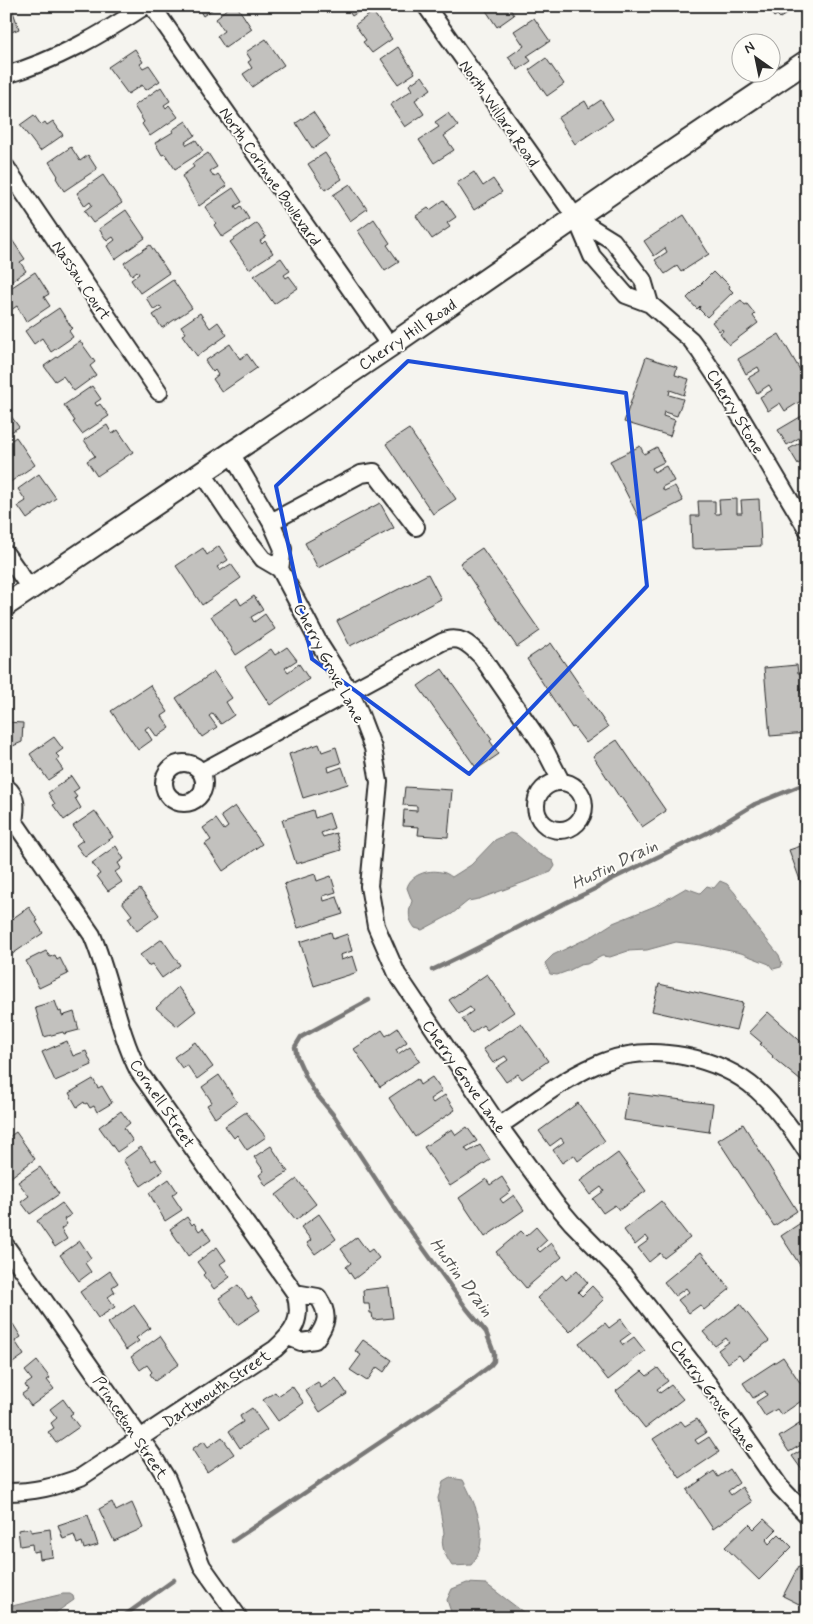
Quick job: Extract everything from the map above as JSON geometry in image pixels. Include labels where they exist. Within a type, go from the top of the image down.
[{"type":"main road","name":"Cherry Hill Road","points":[[6,605],[807,61]]},
{"type":"street","points":[[6,75],[68,52],[107,31],[145,6]]},
{"type":"street","name":"North Corinne Boulevard","points":[[152,6],[390,346]]},
{"type":"street","name":"North Willard Road","points":[[426,6],[576,218]]},
{"type":"street","name":"Nassau Court","points":[[6,167],[159,392]]},
{"type":"street","points":[[576,218],[613,241],[643,280],[650,304]]},
{"type":"street","name":"Cherry Stone","points":[[576,218],[592,256],[626,295],[650,304],[691,340],[700,352],[723,387],[807,529]]},
{"type":"street","points":[[231,453],[271,522],[283,549],[280,569]]},
{"type":"street","name":"Cherry Grove Lane","points":[[202,472],[242,532],[263,559],[280,569],[320,645],[350,692],[373,748],[379,782],[369,886],[376,926],[390,961],[410,997],[499,1126],[572,1223],[623,1275],[710,1386],[780,1487],[807,1515]]},
{"type":"street","points":[[271,522],[361,474],[374,472],[416,527]]},
{"type":"street","points":[[6,554],[30,588]]},
{"type":"street","points":[[201,772],[449,639],[456,638],[463,640],[481,656],[543,746],[561,781]]},
{"type":"street","name":"Cornell Street","points":[[6,787],[14,794],[15,800],[16,808],[10,819],[92,935],[124,1039],[139,1072],[295,1293]]},
{"type":"street","points":[[499,1126],[581,1072],[607,1060],[647,1054],[670,1054],[718,1066],[755,1088],[772,1104],[807,1152]]},
{"type":"street","name":"Princeton Street","points":[[6,1246],[141,1438],[167,1480],[202,1566],[239,1618]]},
{"type":"street","points":[[289,1337],[301,1342],[315,1340],[324,1326],[326,1317],[324,1306],[318,1297],[295,1293]]},
{"type":"street","name":"Dartmouth Street","points":[[6,1492],[25,1492],[52,1488],[81,1477],[275,1349],[289,1337],[297,1320],[298,1302],[295,1293]]},
{"type":"highlighted area","points":[[408,361],[626,393],[647,586],[469,774],[312,659],[276,486]]},
{"type":"shaded area","points":[[510,833],[517,835],[539,854],[553,861],[555,866],[551,872],[479,899],[468,901],[452,914],[422,930],[415,928],[410,918],[409,912],[412,901],[407,888],[416,876],[425,872],[436,871],[444,872],[452,877],[471,865],[495,840]]},
{"type":"shaded area","points":[[720,881],[727,884],[735,893],[750,919],[779,955],[781,967],[773,969],[769,964],[741,953],[676,942],[647,950],[628,951],[610,957],[602,956],[587,964],[557,975],[550,974],[545,963],[553,955],[594,935],[613,923],[655,906],[686,888],[700,893],[707,886],[714,888]]},
{"type":"shaded area","points":[[450,1478],[463,1480],[473,1500],[480,1523],[480,1545],[477,1556],[471,1565],[452,1566],[442,1542],[444,1533],[438,1498],[443,1482]]},
{"type":"shaded area","points":[[467,1583],[486,1584],[531,1618],[453,1618],[447,1600],[452,1589]]},
{"type":"shaded area","points":[[70,1594],[74,1600],[48,1618],[6,1618],[6,1605],[12,1606]]},
{"type":"building","points":[[6,6],[11,6],[19,29],[6,34]]},
{"type":"building","points":[[197,6],[217,6],[203,16]]},
{"type":"building","points":[[231,6],[237,6],[252,29],[225,48],[217,36],[224,31],[216,19]]},
{"type":"building","points":[[345,6],[367,6],[352,16]]},
{"type":"building","points":[[483,6],[508,6],[514,15],[497,27]]},
{"type":"building","points":[[766,6],[785,6],[788,13],[780,18],[777,15],[774,17]]},
{"type":"building","points":[[373,12],[392,39],[372,53],[363,42],[366,40],[355,25]]},
{"type":"building","points":[[534,18],[550,41],[527,56],[531,61],[518,70],[508,57],[524,46],[514,31]]},
{"type":"building","points":[[266,39],[284,65],[252,87],[243,74],[252,68],[248,62],[251,60],[246,52]]},
{"type":"building","points":[[398,47],[415,73],[398,84],[381,59]]},
{"type":"building","points":[[135,49],[143,62],[140,64],[143,68],[149,65],[160,81],[146,90],[142,85],[128,94],[108,67]]},
{"type":"building","points":[[546,58],[564,84],[547,96],[529,70]]},
{"type":"building","points":[[422,76],[431,89],[415,100],[424,114],[405,127],[390,105],[412,90],[409,85]]},
{"type":"building","points":[[161,87],[170,101],[164,105],[166,108],[169,105],[178,117],[150,136],[134,106]]},
{"type":"building","points":[[601,100],[613,119],[575,144],[558,118],[585,101],[589,108]]},
{"type":"building","points":[[313,112],[330,137],[313,149],[296,123]]},
{"type":"building","points":[[448,113],[458,126],[444,136],[454,150],[434,163],[419,140],[439,127],[435,122]]},
{"type":"building","points":[[34,115],[41,125],[45,122],[47,125],[53,121],[63,135],[40,151],[20,125]]},
{"type":"building","points":[[186,121],[195,135],[185,142],[187,145],[196,140],[203,151],[175,169],[165,154],[162,155],[155,143]]},
{"type":"building","points":[[71,147],[80,161],[88,155],[97,169],[64,191],[56,178],[58,176],[49,162]]},
{"type":"building","points":[[208,153],[217,167],[210,171],[214,177],[218,174],[227,186],[199,206],[182,176],[194,167],[192,164]]},
{"type":"building","points":[[325,153],[342,179],[325,190],[308,164]]},
{"type":"building","points":[[474,172],[483,186],[493,179],[502,192],[474,210],[457,183]]},
{"type":"building","points":[[103,175],[122,203],[93,223],[84,211],[92,205],[90,202],[85,206],[77,193]]},
{"type":"building","points":[[350,184],[367,209],[350,221],[333,195]]},
{"type":"building","points":[[233,188],[242,202],[235,206],[237,209],[241,206],[249,219],[222,237],[214,225],[216,223],[205,207]]},
{"type":"building","points":[[444,200],[456,217],[447,223],[450,227],[432,239],[416,216],[428,208],[430,210]]},
{"type":"building","points":[[126,210],[145,238],[115,259],[107,246],[115,240],[113,237],[107,241],[99,229]]},
{"type":"building","points":[[684,215],[709,254],[681,272],[677,266],[665,274],[655,260],[667,252],[665,248],[654,256],[644,241]]},
{"type":"building","points":[[374,219],[390,243],[387,245],[399,262],[385,271],[358,231]]},
{"type":"building","points":[[257,223],[266,237],[260,241],[262,244],[265,241],[273,253],[249,269],[230,242]]},
{"type":"building","points":[[10,237],[25,259],[20,262],[26,271],[6,285],[6,240]]},
{"type":"building","points":[[150,245],[169,273],[140,293],[131,280],[139,274],[137,271],[132,275],[124,263]]},
{"type":"building","points":[[281,258],[290,271],[284,275],[286,278],[289,276],[298,288],[274,304],[254,276]]},
{"type":"building","points":[[35,272],[49,294],[44,297],[50,306],[26,322],[17,306],[8,312],[6,309],[6,291]]},
{"type":"building","points":[[713,272],[730,286],[729,288],[733,292],[707,317],[699,309],[700,306],[697,309],[687,298]]},
{"type":"building","points":[[173,280],[192,308],[162,328],[153,315],[162,309],[160,306],[154,310],[146,298]]},
{"type":"building","points":[[741,300],[755,314],[753,316],[758,323],[729,345],[720,333],[723,331],[722,329],[719,331],[712,322]]},
{"type":"building","points":[[59,308],[72,328],[69,331],[73,337],[51,352],[42,338],[34,344],[25,331]]},
{"type":"building","points":[[200,313],[210,328],[218,322],[227,335],[197,356],[182,335],[186,333],[181,326]]},
{"type":"building","points":[[779,334],[807,382],[807,397],[785,411],[780,403],[768,411],[760,397],[772,390],[769,385],[757,393],[748,378],[760,371],[758,367],[746,374],[738,359]]},
{"type":"building","points":[[80,341],[95,362],[90,366],[96,375],[74,391],[63,376],[55,381],[44,366]]},
{"type":"building","points":[[230,344],[240,359],[247,354],[257,368],[222,392],[213,379],[218,375],[215,370],[213,372],[205,361]]},
{"type":"building","points":[[646,357],[677,367],[675,375],[689,379],[684,395],[670,390],[669,395],[683,399],[677,416],[664,412],[663,416],[675,420],[670,436],[624,422]]},
{"type":"building","points":[[92,386],[101,399],[95,403],[97,406],[100,404],[109,416],[82,434],[64,405]]},
{"type":"building","points":[[8,412],[19,427],[6,435],[6,413]]},
{"type":"building","points":[[807,413],[807,459],[798,464],[789,449],[801,442],[799,438],[787,445],[778,430]]},
{"type":"building","points":[[107,425],[112,434],[118,430],[133,452],[97,476],[87,461],[95,456],[84,440]]},
{"type":"building","points":[[409,429],[456,499],[433,514],[386,444]]},
{"type":"building","points":[[16,437],[35,465],[6,485],[6,444]]},
{"type":"building","points":[[640,446],[644,454],[657,447],[664,462],[652,468],[654,472],[666,466],[674,481],[662,487],[664,491],[675,486],[683,501],[641,522],[610,461]]},
{"type":"building","points":[[39,474],[56,498],[27,519],[18,506],[26,501],[18,489]]},
{"type":"building","points":[[737,499],[737,513],[742,513],[741,500],[759,499],[761,546],[692,549],[691,516],[699,516],[698,501],[715,501],[715,514],[720,514],[719,500]]},
{"type":"building","points":[[380,503],[394,528],[318,568],[305,543]]},
{"type":"building","points":[[219,546],[228,560],[217,567],[220,571],[231,564],[241,578],[202,605],[176,566],[203,548],[207,555]]},
{"type":"building","points":[[482,548],[540,631],[517,647],[460,563]]},
{"type":"building","points":[[428,574],[441,599],[350,646],[337,621]]},
{"type":"building","points":[[254,596],[263,610],[251,617],[254,622],[265,614],[275,629],[236,655],[211,616],[237,598],[241,605]]},
{"type":"building","points":[[551,643],[608,727],[586,743],[574,727],[572,728],[527,659]]},
{"type":"building","points":[[287,647],[297,660],[285,668],[288,672],[299,664],[309,679],[270,705],[245,667],[271,649],[275,655]]},
{"type":"building","points":[[797,665],[798,673],[807,673],[807,689],[800,689],[801,694],[807,694],[807,711],[802,711],[803,716],[807,716],[807,733],[770,736],[764,668]]},
{"type":"building","points":[[442,669],[492,739],[490,741],[499,754],[477,769],[418,686]]},
{"type":"building","points":[[214,672],[232,698],[226,702],[234,715],[221,724],[213,713],[209,716],[217,727],[202,737],[176,698]]},
{"type":"building","points":[[150,685],[168,712],[162,716],[170,728],[157,737],[149,726],[145,729],[152,740],[138,750],[111,711]]},
{"type":"building","points":[[6,722],[23,723],[22,742],[6,749]]},
{"type":"building","points":[[54,737],[63,749],[56,754],[60,758],[56,760],[63,770],[48,780],[30,754]]},
{"type":"building","points":[[617,740],[666,811],[642,827],[620,798],[593,756]]},
{"type":"building","points":[[319,744],[322,752],[336,747],[341,763],[328,767],[329,772],[342,767],[348,784],[303,798],[289,754]]},
{"type":"building","points":[[71,776],[79,788],[73,792],[81,808],[64,820],[53,805],[55,804],[48,793]]},
{"type":"building","points":[[405,787],[452,790],[448,837],[418,835],[419,827],[403,826],[404,810],[417,811],[417,806],[403,805]]},
{"type":"building","points":[[235,806],[262,844],[223,871],[205,844],[211,840],[203,828],[216,819],[224,830],[228,827],[221,816]]},
{"type":"building","points":[[313,810],[315,818],[329,813],[334,828],[321,833],[323,837],[336,833],[341,850],[296,864],[282,820]]},
{"type":"building","points":[[95,811],[113,837],[85,857],[76,845],[83,840],[73,826]]},
{"type":"building","points":[[807,844],[807,899],[789,850]]},
{"type":"building","points":[[116,846],[124,859],[118,863],[121,868],[115,872],[122,882],[108,891],[97,876],[100,874],[92,863]]},
{"type":"building","points":[[315,874],[317,881],[331,876],[336,892],[323,896],[324,901],[337,897],[343,914],[298,928],[284,884]]},
{"type":"building","points":[[140,889],[159,915],[137,931],[128,918],[132,915],[122,902]]},
{"type":"building","points":[[29,907],[43,933],[11,955],[6,948],[6,937],[10,934],[6,930],[6,923]]},
{"type":"building","points":[[331,932],[333,939],[347,934],[352,951],[340,955],[341,960],[353,956],[358,972],[314,986],[300,942]]},
{"type":"building","points":[[162,939],[180,965],[162,978],[152,964],[148,966],[140,955]]},
{"type":"building","points":[[46,951],[50,957],[55,955],[57,960],[60,958],[68,974],[39,988],[26,961]]},
{"type":"building","points":[[487,974],[514,1012],[487,1030],[483,1025],[472,1033],[462,1019],[473,1011],[470,1007],[459,1014],[449,1000]]},
{"type":"building","points":[[659,984],[743,1003],[736,1030],[652,1011]]},
{"type":"building","points":[[178,987],[196,1011],[177,1026],[156,1008]]},
{"type":"building","points":[[55,1001],[62,1016],[74,1012],[79,1030],[44,1037],[35,1007]]},
{"type":"building","points":[[768,1012],[807,1047],[807,1086],[772,1057],[760,1044],[762,1043],[749,1032]]},
{"type":"building","points":[[521,1023],[548,1061],[522,1079],[518,1074],[506,1082],[496,1068],[508,1060],[505,1056],[493,1063],[483,1049]]},
{"type":"building","points":[[398,1028],[407,1042],[396,1050],[398,1054],[410,1046],[420,1061],[380,1087],[354,1049],[382,1030],[386,1036]]},
{"type":"building","points":[[67,1041],[73,1056],[86,1051],[92,1065],[55,1081],[42,1052]]},
{"type":"building","points":[[195,1042],[213,1067],[197,1079],[187,1065],[182,1068],[174,1057]]},
{"type":"building","points":[[219,1075],[237,1102],[215,1118],[207,1105],[212,1102],[202,1087]]},
{"type":"building","points":[[432,1077],[442,1091],[430,1099],[433,1103],[445,1095],[455,1110],[415,1137],[389,1098],[417,1079],[420,1085]]},
{"type":"building","points":[[93,1079],[98,1088],[102,1086],[112,1103],[97,1112],[94,1106],[90,1108],[84,1102],[77,1107],[69,1093]]},
{"type":"building","points":[[628,1093],[713,1104],[709,1132],[624,1120]]},
{"type":"building","points":[[578,1103],[605,1141],[578,1161],[574,1155],[562,1163],[553,1150],[564,1142],[561,1138],[550,1146],[539,1131]]},
{"type":"building","points":[[121,1111],[130,1123],[124,1128],[133,1141],[117,1152],[99,1127]]},
{"type":"building","points":[[246,1112],[266,1137],[247,1150],[237,1135],[234,1138],[225,1126]]},
{"type":"building","points":[[743,1124],[797,1211],[774,1226],[718,1140]]},
{"type":"building","points":[[467,1127],[477,1141],[465,1148],[468,1152],[480,1145],[490,1160],[450,1186],[424,1147],[452,1129],[456,1135]]},
{"type":"building","points":[[16,1132],[35,1159],[7,1180],[6,1139]]},
{"type":"building","points":[[271,1146],[288,1172],[266,1186],[259,1175],[264,1171],[254,1157]]},
{"type":"building","points":[[141,1147],[151,1161],[155,1159],[163,1171],[141,1186],[123,1160]]},
{"type":"building","points":[[618,1153],[646,1191],[619,1210],[615,1205],[603,1213],[593,1199],[604,1191],[601,1187],[590,1195],[580,1181]]},
{"type":"building","points":[[40,1167],[59,1194],[30,1214],[21,1202],[29,1196],[18,1182]]},
{"type":"building","points":[[502,1177],[511,1191],[500,1199],[503,1203],[514,1195],[524,1210],[485,1237],[459,1198],[486,1179],[490,1185]]},
{"type":"building","points":[[169,1179],[177,1191],[172,1195],[182,1210],[165,1221],[149,1193]]},
{"type":"building","points":[[297,1179],[316,1204],[296,1220],[276,1195]]},
{"type":"building","points":[[661,1201],[690,1238],[664,1258],[660,1253],[649,1262],[638,1248],[649,1240],[646,1236],[635,1245],[624,1230]]},
{"type":"building","points":[[62,1203],[71,1215],[64,1219],[67,1224],[61,1229],[67,1239],[55,1247],[37,1221]]},
{"type":"building","points":[[319,1214],[336,1239],[315,1254],[307,1243],[311,1240],[301,1227]]},
{"type":"building","points":[[187,1217],[199,1231],[203,1228],[211,1240],[188,1256],[170,1229]]},
{"type":"building","points":[[805,1220],[807,1222],[807,1276],[781,1236]]},
{"type":"building","points":[[536,1227],[547,1240],[537,1249],[540,1252],[551,1243],[562,1257],[526,1288],[496,1252],[521,1231],[526,1236]]},
{"type":"building","points":[[357,1237],[368,1252],[372,1249],[379,1258],[354,1279],[346,1267],[351,1263],[341,1249]]},
{"type":"building","points":[[80,1241],[91,1258],[85,1263],[91,1272],[79,1281],[60,1255]]},
{"type":"building","points":[[217,1247],[226,1260],[220,1264],[230,1277],[214,1289],[203,1275],[205,1273],[197,1262]]},
{"type":"building","points":[[701,1252],[730,1289],[704,1310],[700,1305],[689,1313],[678,1300],[689,1292],[686,1288],[675,1296],[664,1282]]},
{"type":"building","points":[[577,1270],[588,1283],[578,1292],[582,1296],[592,1286],[604,1299],[570,1332],[537,1298],[562,1275],[566,1280]]},
{"type":"building","points":[[110,1271],[118,1283],[112,1287],[115,1292],[108,1297],[115,1307],[98,1318],[80,1292]]},
{"type":"building","points":[[238,1285],[248,1299],[251,1297],[260,1310],[237,1325],[219,1298]]},
{"type":"building","points":[[389,1287],[393,1318],[373,1320],[369,1304],[364,1304],[363,1290]]},
{"type":"building","points":[[740,1304],[769,1341],[743,1360],[739,1355],[728,1363],[718,1350],[729,1342],[726,1338],[715,1346],[703,1332]]},
{"type":"building","points":[[134,1305],[150,1328],[136,1338],[139,1341],[126,1350],[108,1323]]},
{"type":"building","points":[[621,1319],[631,1333],[620,1341],[623,1345],[634,1337],[645,1351],[608,1380],[579,1343],[605,1323],[609,1328]]},
{"type":"building","points":[[13,1324],[21,1337],[15,1341],[24,1355],[6,1368],[6,1328]]},
{"type":"building","points":[[160,1336],[179,1364],[155,1381],[147,1365],[140,1370],[131,1357]]},
{"type":"building","points":[[363,1340],[392,1360],[384,1372],[377,1367],[367,1381],[350,1370],[361,1355],[355,1351]]},
{"type":"building","points":[[783,1357],[807,1393],[807,1397],[781,1415],[777,1409],[765,1416],[756,1402],[767,1395],[765,1391],[753,1398],[743,1383]]},
{"type":"building","points":[[37,1361],[50,1378],[47,1380],[54,1389],[31,1406],[22,1394],[28,1390],[25,1385],[32,1380],[25,1371]]},
{"type":"building","points":[[658,1368],[668,1381],[657,1389],[660,1393],[671,1385],[683,1399],[645,1428],[616,1391],[642,1371],[647,1376]]},
{"type":"building","points":[[336,1378],[347,1394],[320,1412],[305,1390],[318,1382],[321,1388]]},
{"type":"building","points":[[292,1386],[304,1403],[278,1421],[263,1400],[275,1392],[278,1396]]},
{"type":"building","points":[[63,1399],[73,1413],[70,1415],[79,1427],[56,1443],[48,1432],[54,1428],[51,1423],[57,1418],[50,1409]]},
{"type":"building","points":[[252,1408],[267,1430],[240,1448],[229,1431],[243,1422],[240,1416]]},
{"type":"building","points":[[697,1419],[706,1433],[695,1440],[698,1444],[709,1437],[719,1452],[680,1478],[653,1439],[681,1421],[685,1426]]},
{"type":"building","points":[[807,1419],[807,1467],[802,1470],[792,1456],[804,1449],[801,1445],[789,1452],[779,1437]]},
{"type":"building","points":[[222,1437],[234,1454],[207,1472],[192,1449],[204,1441],[208,1447]]},
{"type":"building","points":[[730,1469],[739,1483],[728,1491],[731,1495],[742,1487],[752,1502],[713,1529],[687,1490],[714,1471],[718,1477]]},
{"type":"building","points":[[112,1502],[116,1511],[132,1503],[143,1528],[114,1541],[99,1509]]},
{"type":"building","points":[[88,1515],[98,1545],[84,1549],[82,1542],[77,1544],[74,1535],[63,1539],[58,1525]]},
{"type":"building","points":[[764,1519],[776,1530],[766,1540],[769,1544],[779,1534],[792,1547],[759,1580],[725,1547],[749,1524],[754,1529]]},
{"type":"building","points":[[31,1528],[31,1532],[50,1529],[53,1557],[40,1559],[39,1551],[33,1552],[32,1544],[20,1546],[18,1530]]},
{"type":"building","points":[[807,1565],[807,1608],[783,1596],[798,1567],[805,1570]]},
{"type":"waterway","name":"Hustin Drain","points":[[432,970],[709,832],[755,804],[807,783]]},
{"type":"waterway","name":"Hustin Drain","points":[[233,1541],[458,1390],[494,1361],[494,1353],[486,1332],[467,1309],[400,1216],[335,1117],[314,1091],[297,1057],[295,1047],[301,1037],[369,1000]]},
{"type":"waterway","name":"Hustin Drain","points":[[121,1618],[174,1580]]}]
